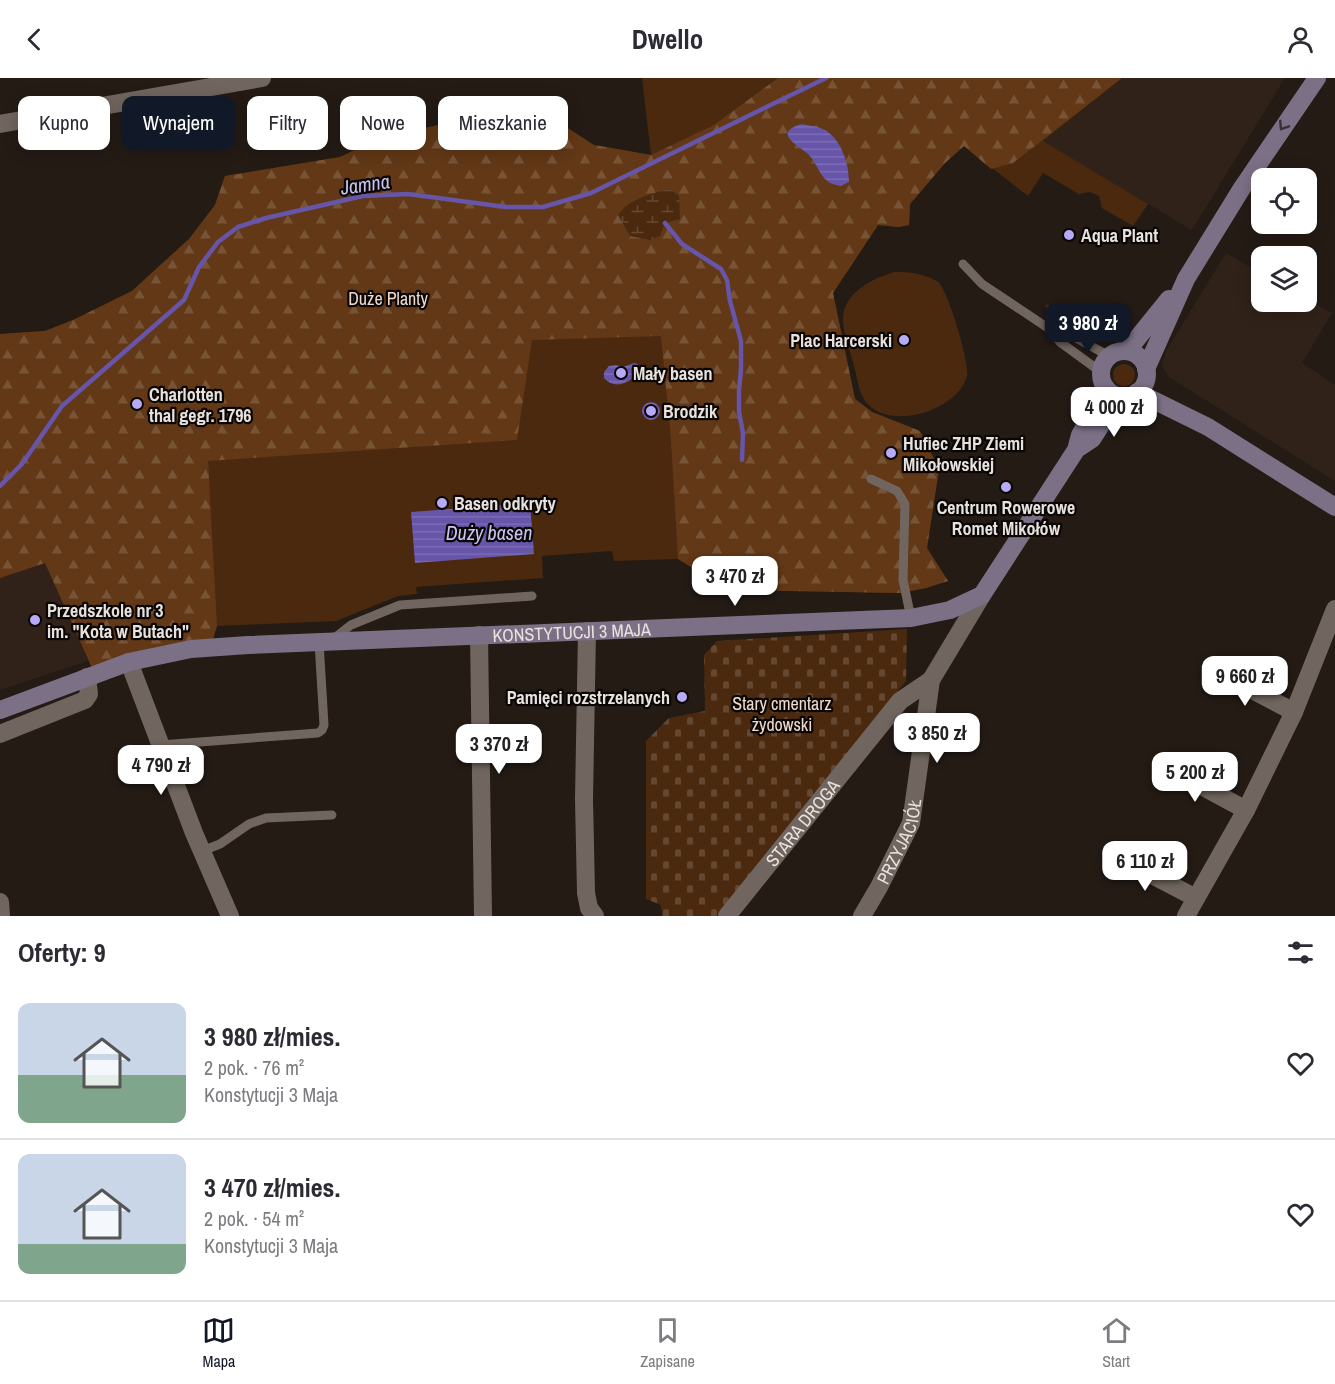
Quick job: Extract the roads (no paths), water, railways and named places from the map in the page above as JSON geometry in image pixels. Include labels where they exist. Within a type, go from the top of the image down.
[{"type":"street","points":[[0,124],[262,78]]},
{"type":"street","points":[[982,595],[1076,450],[1080,435],[1124,375],[1186,279],[1218,224],[1317,78]]},
{"type":"street","points":[[1124,375],[1186,279]]},
{"type":"street","points":[[1124,375],[1335,507]]},
{"type":"street","name":"KONSTYTUCJI 3 MAJA","points":[[0,710],[129,662],[191,649],[324,641],[910,618],[950,610],[982,595]]},
{"type":"street","name":"PRZYJACIÓŁ","points":[[862,916],[911,823],[931,680],[982,595]]},
{"type":"street","points":[[1186,916],[1246,810],[1294,712],[1335,609]]},
{"type":"street","points":[[587,631],[584,799],[586,893],[589,908],[595,916]]},
{"type":"street","points":[[479,635],[483,916]]},
{"type":"street","points":[[129,662],[202,852],[230,916]]},
{"type":"street","points":[[1214,670],[1294,712]]},
{"type":"street","points":[[0,734],[85,700],[90,694],[87,677]]},
{"type":"street","name":"STARA DROGA","points":[[727,916],[900,701],[931,680]]},
{"type":"street","points":[[1161,764],[1246,810]]},
{"type":"street","points":[[1112,854],[1196,898]]},
{"type":"street","points":[[0,903],[1,916]]},
{"type":"lane","points":[[963,264],[982,284],[1051,330],[1060,342],[1124,375]]},
{"type":"lane","points":[[1051,330],[1066,333],[1124,375]]},
{"type":"lane","points":[[871,479],[897,491],[905,504],[903,580],[910,618]]},
{"type":"lane","points":[[160,746],[318,734],[324,725],[324,641],[351,625],[400,605],[532,596]]},
{"type":"lane","points":[[202,852],[220,844],[249,824],[266,818],[332,815]]},
{"type":"water","points":[[802,124],[822,129],[836,140],[846,161],[849,182],[841,186],[828,182],[809,155],[791,140],[788,132]]},
{"type":"water","name":"Mały basen","points":[[638,364],[638,374],[626,382],[613,384],[604,378],[604,372],[609,366],[623,367]]},
{"type":"water","name":"Brodzik","points":[[647,402],[655,402],[660,407],[658,418],[647,420],[642,415],[642,407]]},
{"type":"water","name":"Duży basen","points":[[530,503],[534,554],[415,563],[411,512]]},
{"type":"waterway","name":"Jamna","points":[[0,486],[22,464],[62,406],[184,300],[199,267],[218,242],[238,227],[266,218],[363,196],[408,194],[506,207],[543,207],[591,193],[826,78]]},
{"type":"waterway","points":[[665,223],[682,244],[721,269],[727,280],[741,341],[739,412],[743,433],[742,460]]},
{"type":"place","name":"Aqua Plant","points":[[1069,235]]},
{"type":"place","name":"Plac Harcerski","points":[[904,340]]},
{"type":"place","name":"Mały basen","points":[[621,373]]},
{"type":"place","name":"Charlotten thal gegr. 1796","points":[[137,404]]},
{"type":"place","name":"Brodzik","points":[[651,411]]},
{"type":"place","name":"Hufiec ZHP Ziemi Mikołowskiej","points":[[891,453]]},
{"type":"place","name":"Centrum Rowerowe Romet Mikołów","points":[[1006,487]]},
{"type":"place","name":"Basen odkryty","points":[[442,503]]},
{"type":"place","name":"Przedszkole nr 3 im. \"Kota w Butach\"","points":[[35,620]]},
{"type":"place","name":"Pamięci rozstrzelanych","points":[[682,697]]},
{"type":"park label","name":"Duże Planty","points":[[388,298]]},
{"type":"park label","name":"Stary cmentarz żydowski","points":[[782,713]]}]
